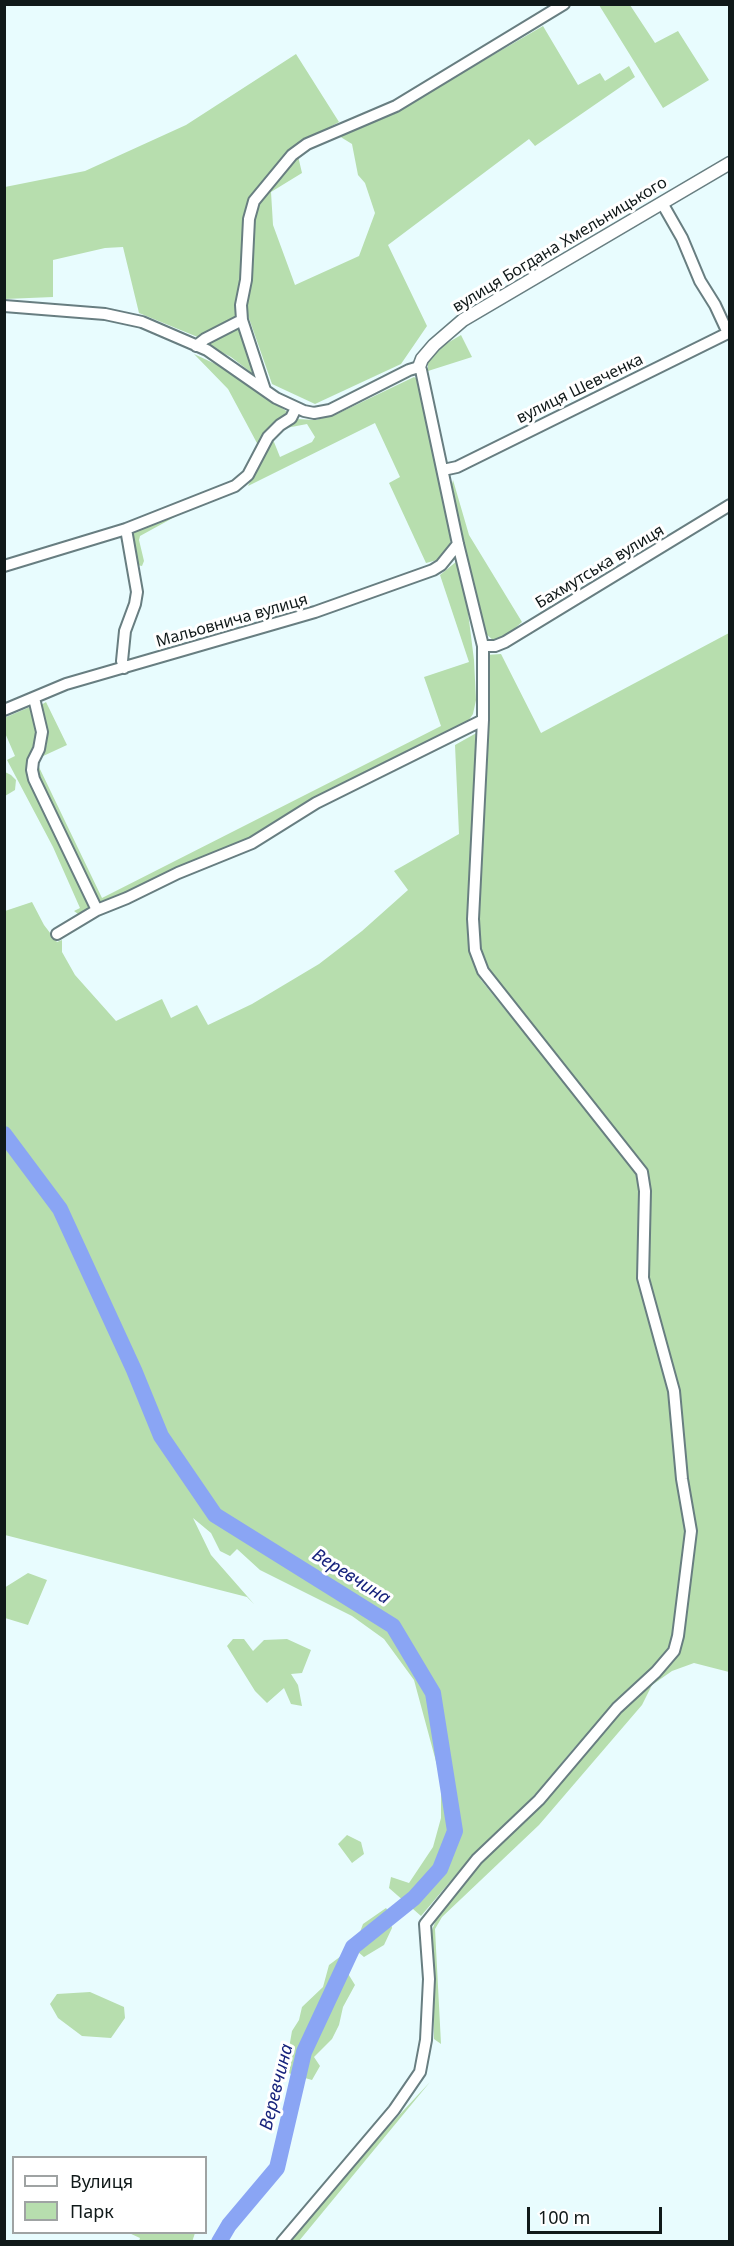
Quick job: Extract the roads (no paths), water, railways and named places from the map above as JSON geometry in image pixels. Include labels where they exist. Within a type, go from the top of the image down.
[{"type":"street","points":[[265,390],[242,320],[240,305],[246,280],[249,219],[254,201],[292,155],[307,144],[396,106],[564,4]]},
{"type":"street","name":"вулиця Богдана Хмельницького","points":[[419,367],[422,359],[437,342],[463,321],[729,163]]},
{"type":"street","points":[[662,203],[682,238],[700,281],[728,333]]},
{"type":"street","points":[[4,306],[124,317],[196,346],[296,408],[314,413],[330,410],[419,367],[423,375],[458,544],[483,646],[483,720],[473,919],[475,950],[483,971],[642,1172],[645,1191],[643,1278],[674,1391],[682,1479],[691,1531],[690,1552],[674,1652],[617,1708],[539,1800],[477,1859],[425,1924],[429,1979],[426,2040],[420,2072],[394,2110],[282,2241]]},
{"type":"street","points":[[196,346],[242,320]]},
{"type":"street","name":"вулиця Шевченка","points":[[443,470],[458,467],[728,333]]},
{"type":"street","points":[[4,566],[126,529],[235,486],[243,481],[268,437],[291,418],[296,408]]},
{"type":"street","name":"Бахмутська вулиця","points":[[483,646],[495,646],[505,642],[729,505]]},
{"type":"street","points":[[124,668],[122,661],[125,631],[137,592],[126,529]]},
{"type":"street","name":"Мальовнича вулиця","points":[[4,710],[66,684],[315,612],[433,570],[441,566],[458,544]]},
{"type":"street","points":[[34,698],[42,732],[39,749],[33,761],[34,779],[97,910]]},
{"type":"street","points":[[57,934],[97,910],[178,873],[252,843],[316,803],[483,720]]},
{"type":"waterway","name":"Веревчина","points":[[4,1134],[60,1209],[134,1370],[161,1436],[215,1515],[393,1626],[433,1693],[455,1831],[440,1869],[414,1898],[353,1947],[304,2052],[277,2168],[229,2225],[219,2242]]}]
